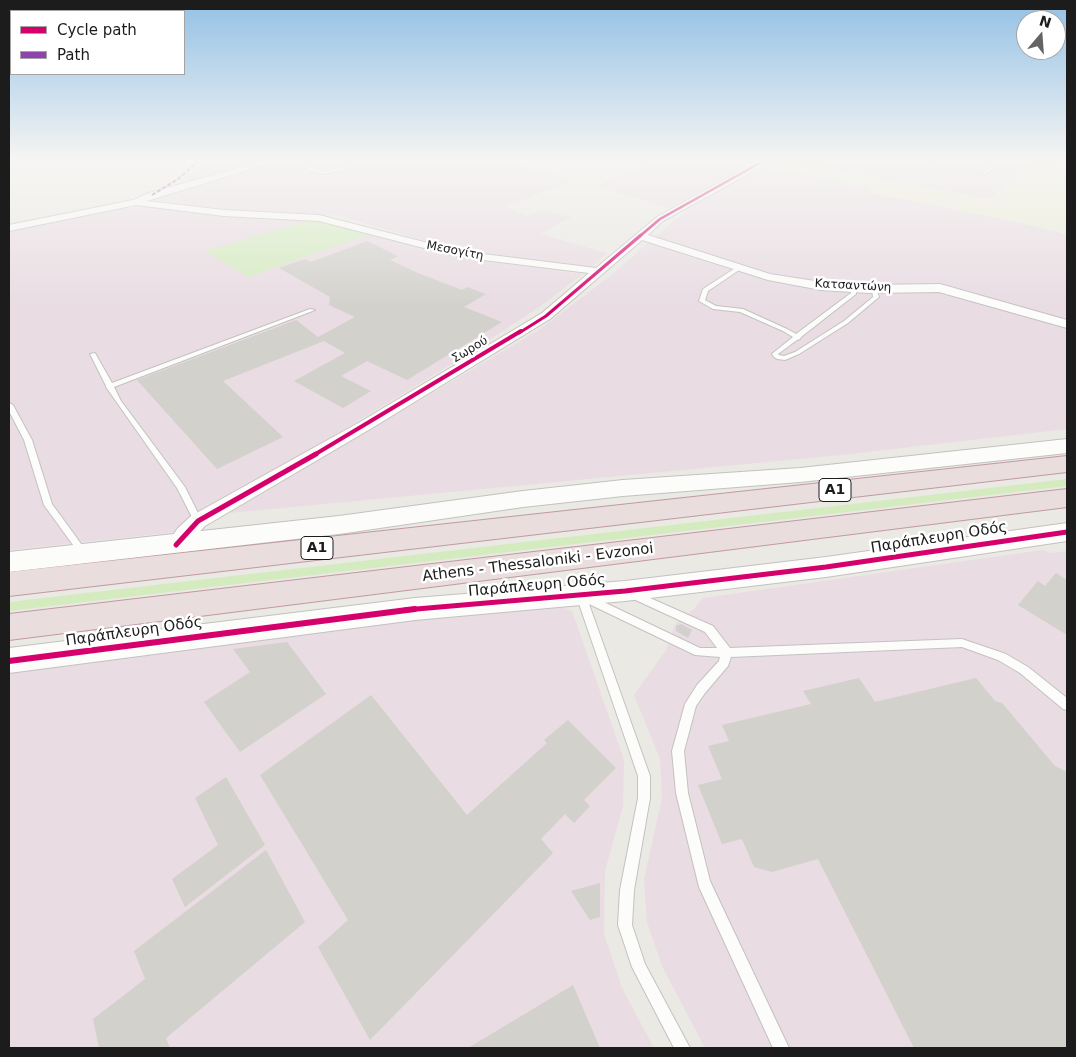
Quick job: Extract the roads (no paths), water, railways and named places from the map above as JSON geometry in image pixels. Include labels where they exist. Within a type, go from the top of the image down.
[{"type":"highway","name":"Α1","points":[[9,584],[1067,464]]},
{"type":"highway","name":"Athens - Thessaloniki - Evzonoi","points":[[9,627],[1067,498]]},
{"type":"street","points":[[9,228],[100,209]]},
{"type":"street","name":"Μεσογίτη","points":[[195,209],[224,213],[319,218],[459,254],[597,271]]},
{"type":"street","name":"Σωρού","points":[[176,545],[184,534],[198,521],[366,425],[546,316],[597,271],[676,209]]},
{"type":"street","name":"Κατσαντώνη","points":[[641,236],[768,277],[821,286],[874,289],[940,288],[1067,324]]},
{"type":"street","points":[[9,562],[338,526],[523,499],[623,488],[800,475],[1067,446]]},
{"type":"street","name":"Παράπλευρη Οδός","points":[[9,661],[396,611],[626,591],[865,562],[1067,532]]},
{"type":"lane","points":[[740,267],[705,290],[702,301],[715,308],[741,310],[798,338]]},
{"type":"lane","points":[[853,288],[854,293],[776,354],[777,357],[785,358],[798,353],[846,322],[876,297],[874,289]]},
{"type":"lane","points":[[109,387],[312,310]]},
{"type":"lane","points":[[93,354],[109,387],[181,487],[198,521]]},
{"type":"lane","points":[[9,405],[28,440],[48,505],[85,554]]},
{"type":"lane","points":[[626,591],[709,629],[727,654]]},
{"type":"lane","points":[[581,595],[699,652],[727,654],[962,643],[1002,657],[1024,670],[1067,705]]},
{"type":"lane","points":[[581,595],[644,776],[644,798],[626,890],[625,925],[639,967],[682,1048]]},
{"type":"lane","points":[[727,654],[724,664],[701,689],[691,704],[683,728],[678,751],[682,793],[704,882],[781,1048]]}]
